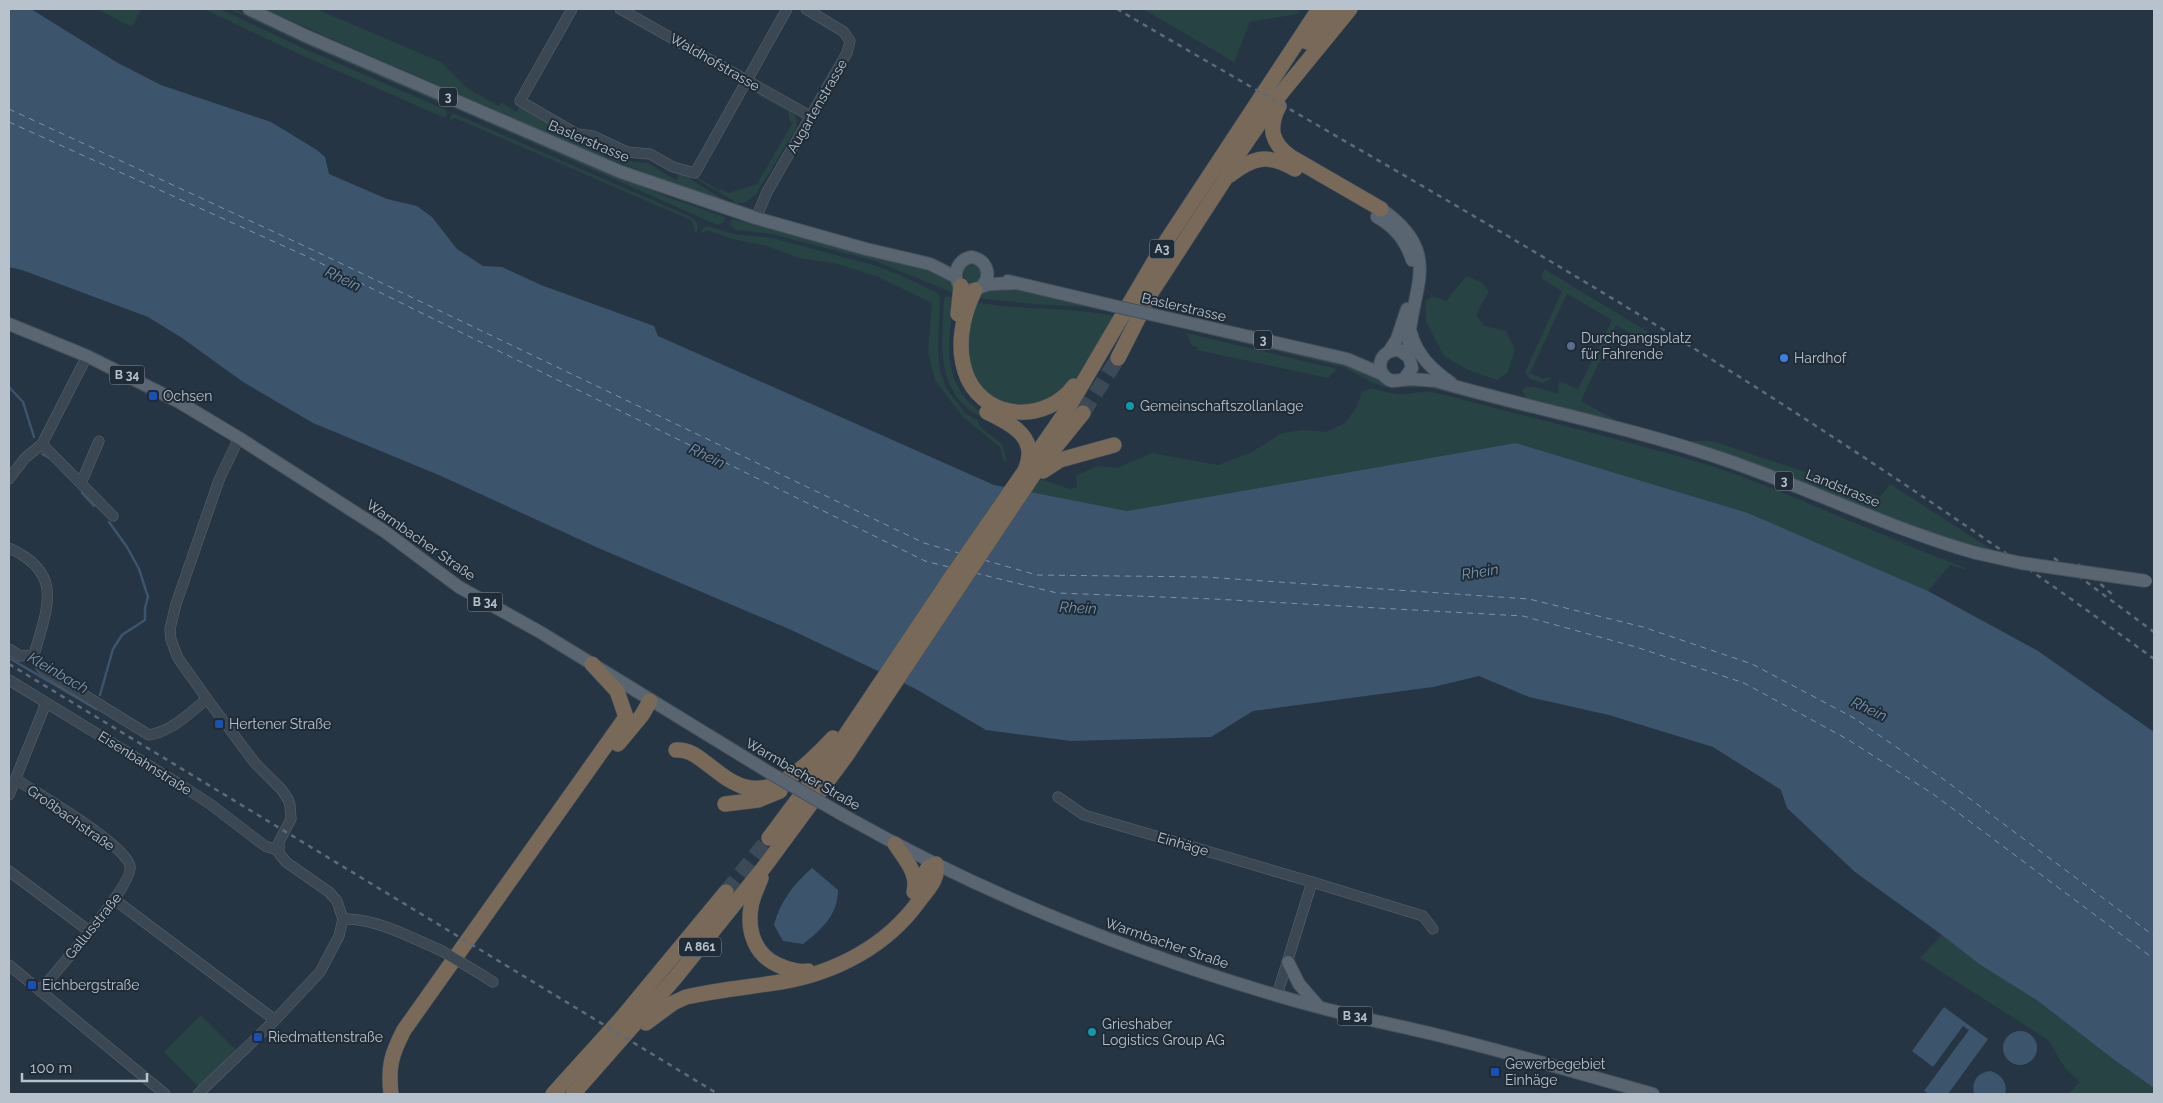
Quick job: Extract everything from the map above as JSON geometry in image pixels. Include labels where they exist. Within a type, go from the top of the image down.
[{"type":"highway","name":"A3","points":[[957,579],[1020,497],[1067,410],[1165,243],[1319,9]]},
{"type":"highway","name":"A3","points":[[1267,89],[1334,9]]},
{"type":"highway","name":"A3","points":[[1118,358],[1151,293],[1225,179],[1241,150],[1264,117],[1350,9]]},
{"type":"highway","points":[[1299,73],[1274,117],[1272,132],[1277,144],[1291,157],[1379,213]]},
{"type":"highway","points":[[1225,179],[1249,162],[1266,159],[1276,160],[1284,162],[1379,213]]},
{"type":"highway","points":[[969,284],[961,337],[968,379],[980,395],[1003,409],[1012,412],[1039,411],[1061,400],[1078,380],[1119,321]]},
{"type":"highway","points":[[969,284],[960,301],[953,341],[954,360],[959,376],[969,396],[977,405],[1008,422],[1024,436],[1035,471],[1060,460],[1114,445]]},
{"type":"highway","name":"A3","points":[[957,579],[1035,471],[1083,412]]},
{"type":"highway","name":"A 861","points":[[573,1094],[633,1028],[765,866],[836,769],[881,692],[957,579]]},
{"type":"highway","points":[[592,664],[617,691],[626,717]]},
{"type":"highway","name":"A 861","points":[[769,838],[862,710],[881,692]]},
{"type":"highway","points":[[391,1094],[388,1073],[392,1052],[404,1030],[632,708],[650,701]]},
{"type":"highway","points":[[398,1094],[394,1077],[396,1058],[408,1034],[615,748],[642,716],[650,701]]},
{"type":"highway","points":[[676,750],[688,751],[736,784],[746,787],[764,788],[776,785],[811,760],[862,710]]},
{"type":"highway","points":[[725,804],[758,800],[778,792],[810,769],[842,739]]},
{"type":"highway","points":[[794,792],[819,770]]},
{"type":"highway","points":[[895,844],[911,868],[915,878],[915,889]]},
{"type":"highway","points":[[633,1028],[646,1023],[672,1003],[686,997],[806,977],[829,969],[856,956],[894,931],[912,912],[938,874],[936,864],[928,868],[922,875],[902,914],[891,928],[865,946],[822,967],[805,972],[788,970],[771,962],[759,952],[752,938],[750,924],[751,906],[765,866]]},
{"type":"highway","name":"A 861","points":[[553,1094],[726,892]]},
{"type":"main road","name":"Baslerstrasse","points":[[249,9],[306,36],[621,172],[756,218],[866,249],[930,264],[969,284],[1015,284]]},
{"type":"main road","points":[[1379,213],[1408,231],[1418,250],[1420,272],[1408,342],[1410,372],[1404,379],[1392,381],[1382,374],[1380,366],[1397,339],[1407,308],[1414,272],[1409,250],[1400,236],[1379,213]]},
{"type":"main road","points":[[968,258],[976,258],[984,263],[988,273],[969,284],[955,271],[960,262],[968,258]]},
{"type":"main road","name":"Baslerstrasse","points":[[930,264],[960,262]]},
{"type":"main road","name":"Baslerstrasse","points":[[988,273],[1015,284],[1364,362],[1382,374]]},
{"type":"main road","name":"Warmbacher Straße","points":[[9,324],[87,356],[160,392],[239,438],[391,535],[459,587],[540,632],[650,701],[842,815],[936,864],[1062,922],[1170,962],[1319,1007],[1450,1038],[1653,1094]]},
{"type":"main road","points":[[1410,330],[1422,358],[1457,387]]},
{"type":"main road","points":[[1364,362],[1388,352],[1403,351],[1410,360]]},
{"type":"main road","name":"Landstrasse","points":[[1410,360],[1436,381]]},
{"type":"main road","name":"Landstrasse","points":[[1404,379],[1436,381],[1716,456],[1786,481],[1916,535],[1976,554],[2021,563],[2150,582]]},
{"type":"main road","points":[[1288,962],[1299,984],[1319,1007]]},
{"type":"street","points":[[572,9],[520,101],[577,134],[593,136],[627,152],[650,154],[673,168],[695,174],[787,9]]},
{"type":"street","name":"Waldhofstrasse","points":[[620,9],[810,116]]},
{"type":"street","name":"Augartenstrasse","points":[[756,218],[767,192],[847,53],[850,41],[844,32],[806,9]]},
{"type":"street","points":[[9,479],[25,458],[42,444],[87,356]]},
{"type":"street","points":[[198,1094],[275,1020],[320,972],[339,936],[343,919],[337,901],[329,892],[286,862],[278,850],[279,842],[291,820],[288,799],[281,789],[255,763],[207,698],[178,658],[171,640],[170,629],[176,604],[219,480],[239,438]]},
{"type":"street","points":[[81,483],[99,441]]},
{"type":"street","points":[[42,444],[113,516]]},
{"type":"street","points":[[9,548],[36,565],[45,578],[48,597],[34,655],[42,669],[149,735],[162,733],[179,722],[207,698]]},
{"type":"street","points":[[9,649],[20,656],[34,655]]},
{"type":"street","name":"Eisenbahnstraße","points":[[9,680],[184,787],[210,804],[265,846],[278,850]]},
{"type":"street","points":[[9,795],[46,703]]},
{"type":"street","name":"Großbachstraße","points":[[16,780],[100,835],[125,856]]},
{"type":"street","name":"Einhäge","points":[[1058,797],[1084,815],[1423,916],[1433,929]]},
{"type":"street","name":"Gallusstraße","points":[[40,991],[115,900],[131,875],[130,866],[125,856]]},
{"type":"street","points":[[9,871],[89,931]]},
{"type":"street","points":[[1277,995],[1312,882]]},
{"type":"street","points":[[115,900],[275,1020]]},
{"type":"street","points":[[343,919],[357,919],[397,931],[442,951],[493,982]]},
{"type":"street","points":[[9,966],[165,1094]]},
{"type":"green space","points":[[97,9],[141,9],[132,27]]},
{"type":"green space","points":[[204,9],[220,9],[305,49],[446,110],[445,118],[301,55]]},
{"type":"green space","points":[[229,9],[234,9],[448,104],[447,106],[306,45]]},
{"type":"green space","points":[[264,9],[316,9],[441,62],[468,89],[499,106],[501,102],[516,112],[520,106],[593,140],[633,162],[648,163],[676,180],[681,172],[728,202],[682,187],[584,149]]},
{"type":"green space","points":[[1143,9],[1300,9],[1297,14],[1250,22],[1234,62]]},
{"type":"green space","points":[[759,93],[794,114],[797,120],[796,129],[756,194],[746,202],[735,204],[734,201],[696,179],[697,177],[720,191],[721,189],[729,193],[757,184],[793,122],[790,121],[788,112],[758,95]]},
{"type":"green space","points":[[457,108],[670,198],[725,217],[724,222],[717,225]]},
{"type":"green space","points":[[452,114],[691,217],[697,224],[696,234],[691,220],[455,118],[449,120]]},
{"type":"green space","points":[[732,219],[933,270],[951,278],[956,294],[875,261],[772,234],[736,230],[730,224]]},
{"type":"green space","points":[[708,226],[733,234],[772,238],[873,265],[898,274],[938,293],[940,297],[938,348],[940,370],[946,388],[965,413],[977,420],[980,427],[1002,444],[1007,460],[1004,462],[1000,447],[963,417],[935,380],[928,351],[932,303],[878,277],[838,264],[799,258],[767,246],[733,239],[707,230],[700,234],[703,228]]},
{"type":"green space","points":[[968,265],[976,265],[981,270],[979,281],[968,283],[963,278],[963,270]]},
{"type":"green space","points":[[1544,269],[1660,339],[1650,344],[1616,325],[1581,401],[1626,426],[1528,400],[1522,391],[1525,387],[1535,387],[1558,394],[1559,381],[1578,389],[1612,320],[1567,294],[1530,373],[1544,379],[1552,378],[1543,383],[1530,379],[1525,372],[1562,291],[1541,278]]},
{"type":"green space","points":[[1467,276],[1482,283],[1489,291],[1476,314],[1484,326],[1506,331],[1515,350],[1507,373],[1497,380],[1468,370],[1444,356],[1426,322],[1425,301],[1433,296],[1446,301]]},
{"type":"green space","points":[[1008,287],[1091,307],[976,298],[989,289]]},
{"type":"green space","points":[[946,296],[955,298],[950,327],[949,355],[951,369],[956,382],[963,395],[973,406],[1009,430],[974,413],[961,402],[953,390],[947,376],[942,346],[944,299]]},
{"type":"green space","points":[[975,302],[1010,307],[1080,311],[1114,316],[1091,357],[1070,387],[1050,400],[1037,405],[1023,406],[1009,404],[996,399],[985,391],[976,380],[970,366],[967,350],[970,317]]},
{"type":"green space","points":[[1199,330],[1362,368],[1532,412],[1531,414],[1427,387],[1388,388],[1343,367],[1217,337],[1198,332]]},
{"type":"green space","points":[[1186,333],[1337,369],[1328,378],[1197,350],[1198,347],[1192,346]]},
{"type":"green space","points":[[1372,388],[1396,394],[1433,392],[1708,465],[1940,555],[1888,538],[1967,570],[1950,565],[1928,591],[1748,513],[1516,443],[1127,511],[1029,493],[1041,479],[1070,489],[1077,487],[1076,476],[1097,466],[1117,468],[1152,453],[1218,465],[1250,453],[1282,433],[1303,430],[1326,432],[1345,423],[1356,408],[1362,392]]},
{"type":"green space","points":[[1681,441],[1712,441],[1880,497],[1890,484],[1994,551],[1938,537],[1867,511],[1787,476]]},
{"type":"green space","points":[[1942,935],[1979,964],[2038,1001],[2154,1088],[2154,1094],[2069,1094],[2080,1082],[2065,1068],[2048,1040],[1920,958]]},
{"type":"green space","points":[[201,1015],[236,1050],[199,1087],[164,1052]]},
{"type":"water","name":"Rhein","points":[[9,9],[31,9],[118,63],[161,85],[271,122],[317,150],[325,157],[329,174],[387,199],[417,206],[432,217],[457,249],[483,266],[502,267],[541,285],[654,326],[658,336],[994,485],[1127,511],[1516,443],[1748,513],[1928,591],[2038,651],[2154,732],[2154,1088],[2038,1001],[1979,964],[1855,872],[1787,808],[1781,790],[1713,747],[1609,715],[1529,697],[1479,676],[1433,687],[1253,711],[1211,737],[1071,741],[986,730],[914,688],[789,629],[596,547],[441,476],[313,423],[243,382],[182,338],[148,317],[22,270],[9,267]]},
{"type":"water","points":[[812,868],[838,890],[835,907],[822,927],[803,944],[783,941],[774,925],[780,908],[799,880]]},
{"type":"water","points":[[1944,1007],[1988,1039],[1948,1094],[1929,1094],[1924,1091],[1969,1030],[1963,1026],[1933,1067],[1912,1051]]},
{"type":"water","points":[[2020,1031],[2032,1036],[2037,1048],[2032,1060],[2020,1065],[2008,1060],[2003,1048],[2008,1036]]},
{"type":"water","points":[[1991,1071],[1998,1075],[2005,1083],[2005,1094],[1974,1094],[1973,1089],[1976,1078],[1982,1073]]},
{"type":"waterway","points":[[9,387],[23,402],[34,437]]},
{"type":"waterway","points":[[42,454],[49,458]]},
{"type":"waterway","points":[[82,493],[94,506]]},
{"type":"waterway","name":"Kleinbach","points":[[100,695],[113,649],[122,635],[145,620],[145,608],[148,597],[139,569],[127,547],[109,522]]},
{"type":"waterway","name":"Kleinbach","points":[[9,658],[96,709]]},
{"type":"ferry route","points":[[9,109],[313,250],[924,543],[959,553]]},
{"type":"ferry route","points":[[9,122],[308,257],[925,561],[949,567]]},
{"type":"ferry route","points":[[984,560],[1037,575],[1205,577],[1529,599],[1643,627],[1752,664],[1854,718],[1946,781],[2154,936]]},
{"type":"ferry route","points":[[975,573],[1057,593],[1214,599],[1523,616],[1636,647],[1744,683],[1847,739],[1933,794],[2154,959]]},
{"type":"tunnel","points":[[1083,413],[1118,358]]},
{"type":"tunnel","points":[[726,892],[769,838]]},
{"type":"railway","points":[[1117,9],[1607,295],[1768,395],[1915,491],[2154,659]]},
{"type":"railway","points":[[2054,558],[2154,632]]},
{"type":"railway","points":[[2078,564],[2114,596]]},
{"type":"railway","points":[[9,664],[718,1094]]},
{"type":"place","name":"Durchgangsplatz für Fahrende","points":[[1571,346]]},
{"type":"place","name":"Hardhof","points":[[1784,358]]},
{"type":"place","name":"Ochsen","points":[[153,396]]},
{"type":"place","name":"Gemeinschaftszollanlage","points":[[1130,406]]},
{"type":"place","name":"Hertener Straße","points":[[219,724]]},
{"type":"place","name":"Eichbergstraße","points":[[32,985]]},
{"type":"place","name":"Grieshaber Logistics Group AG","points":[[1092,1032]]},
{"type":"place","name":"Riedmattenstraße","points":[[258,1037]]},
{"type":"place","name":"Gewerbegebiet Einhäge","points":[[1495,1072]]}]
